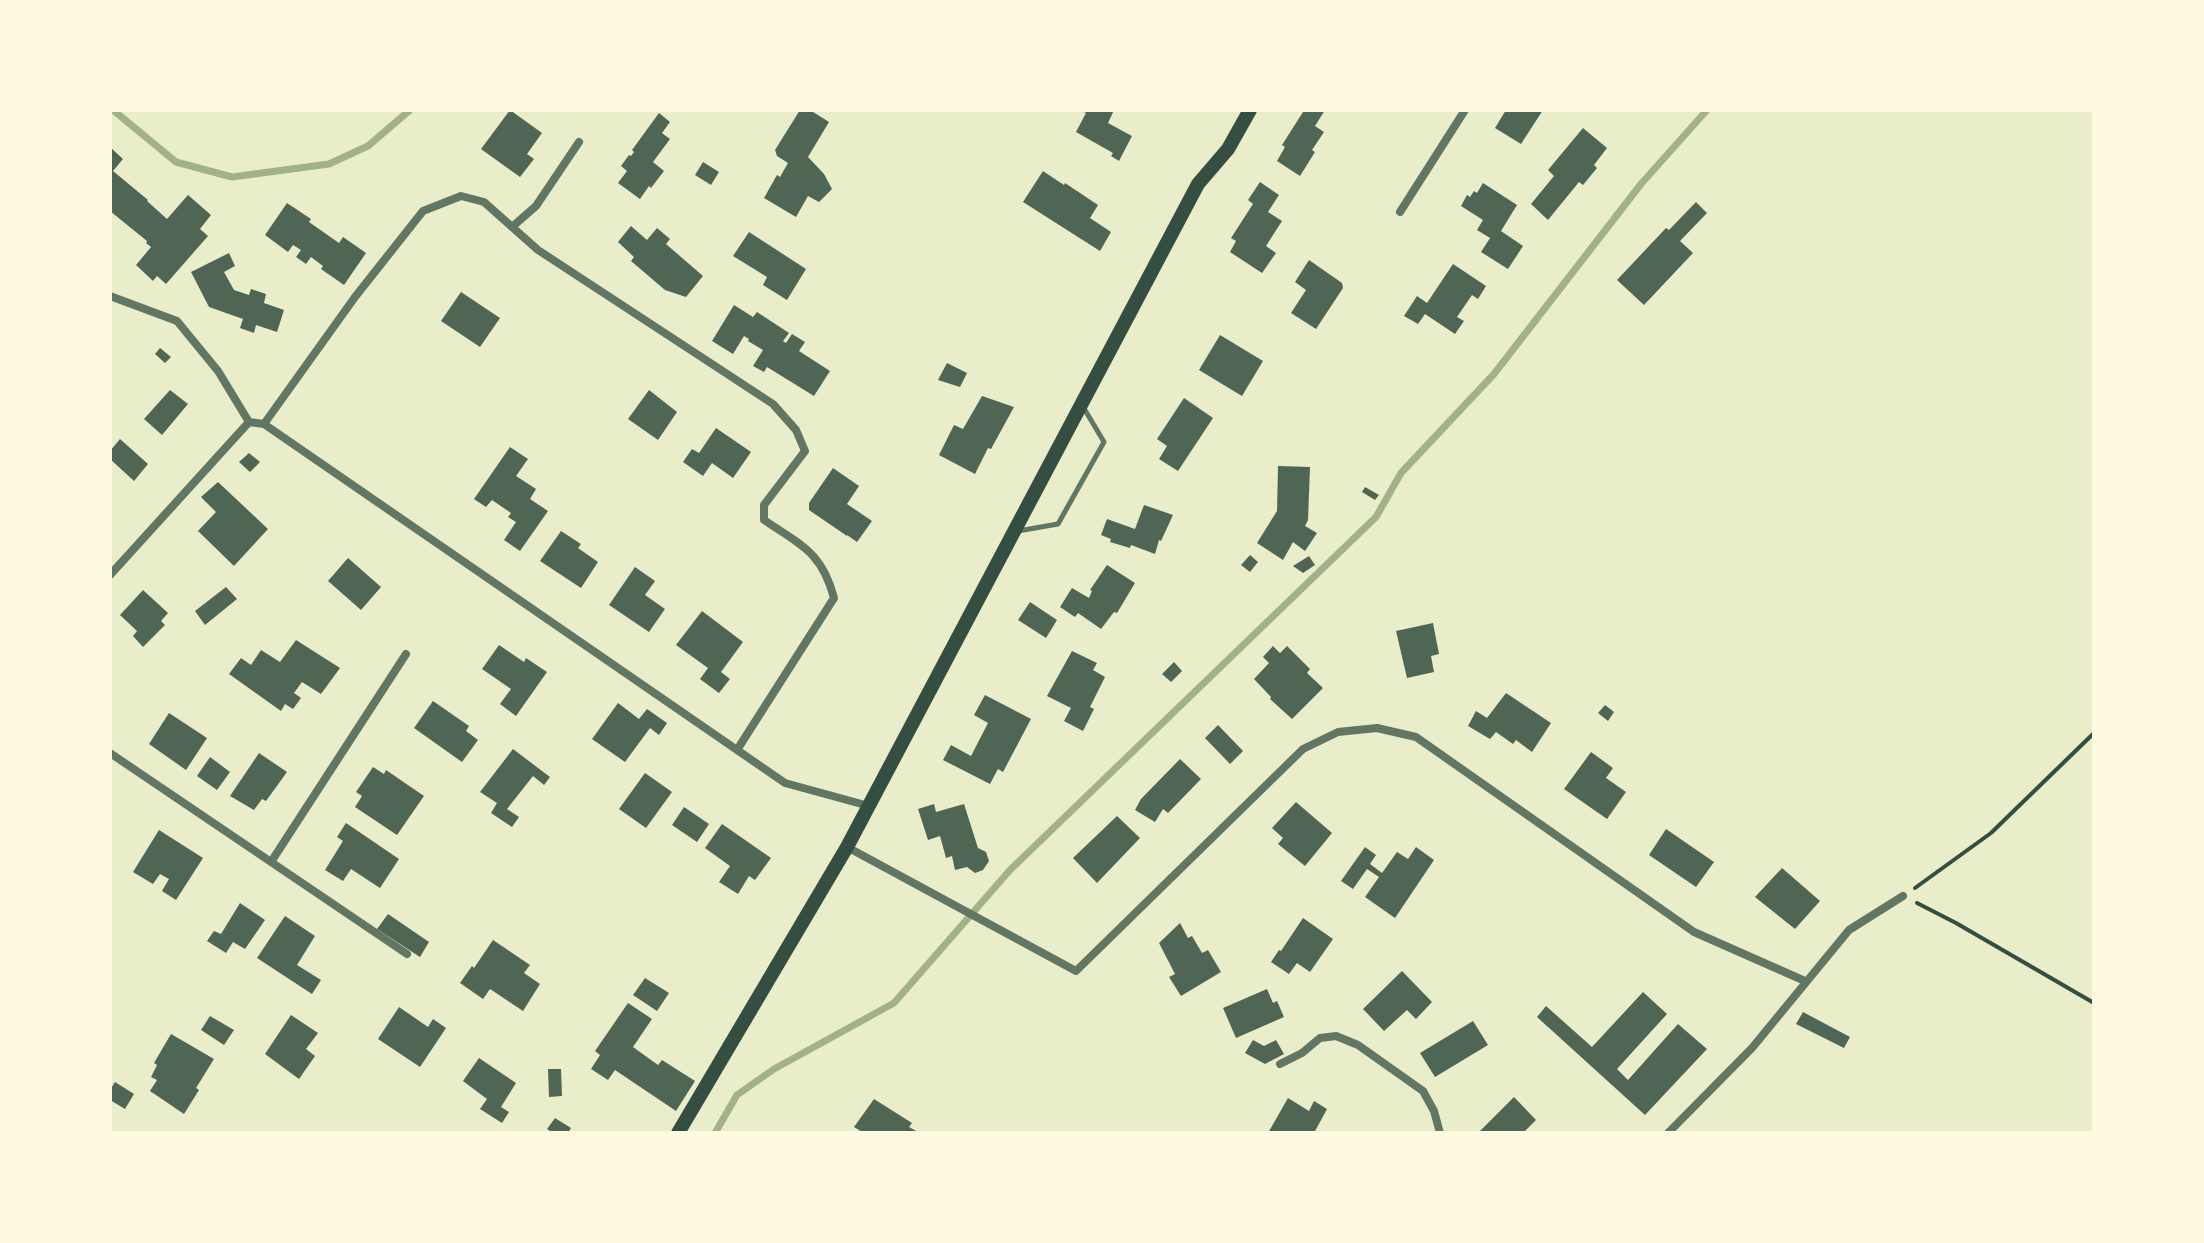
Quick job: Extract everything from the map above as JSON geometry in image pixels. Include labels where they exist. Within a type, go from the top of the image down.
[{"type":"main road","points":[[678,1133],[847,847],[1198,184],[1228,149],[1250,110]]},
{"type":"street","points":[[1400,212],[1465,110]]},
{"type":"street","points":[[512,227],[536,206],[579,142]]},
{"type":"street","points":[[264,424],[355,297],[423,211],[461,196],[484,202],[538,250],[773,404],[796,430],[805,451],[764,505],[764,520],[812,553],[828,577],[834,598],[737,750]]},
{"type":"street","points":[[110,296],[177,321],[218,371],[249,422]]},
{"type":"street","points":[[249,422],[264,424],[785,783],[869,806]]},
{"type":"street","points":[[110,575],[249,422]]},
{"type":"street","points":[[271,862],[406,654]]},
{"type":"street","points":[[847,847],[1076,971],[1303,749],[1338,732],[1377,728],[1416,737],[1694,932],[1805,981]]},
{"type":"street","points":[[110,753],[407,954]]},
{"type":"street","points":[[1668,1133],[1752,1048],[1849,930],[1903,896]]},
{"type":"street","points":[[1280,1064],[1302,1053],[1320,1038],[1336,1036],[1358,1045],[1423,1091],[1434,1111],[1440,1133]]},
{"type":"lane","points":[[1013,532],[1058,524],[1104,442],[1078,410]]},
{"type":"path","points":[[2094,733],[1991,833],[1903,896],[2094,1003]]},
{"type":"building","points":[[510,110],[542,133],[527,154],[534,159],[520,177],[481,149]]},
{"type":"building","points":[[800,110],[810,110],[829,122],[808,157],[824,174],[832,189],[819,202],[808,196],[796,217],[764,198],[788,163],[777,156],[775,150]]},
{"type":"building","points":[[1080,110],[1114,110],[1108,123],[1132,136],[1119,161],[1111,156],[1113,153],[1076,132],[1086,113]]},
{"type":"building","points":[[1300,110],[1325,110],[1315,126],[1324,132],[1300,176],[1277,161],[1285,147],[1282,145],[1303,112]]},
{"type":"building","points":[[1506,110],[1543,110],[1521,144],[1495,128]]},
{"type":"building","points":[[659,113],[670,122],[662,133],[670,139],[653,162],[664,171],[640,199],[618,183],[627,171],[621,166],[634,152],[632,150]]},
{"type":"building","points":[[1583,128],[1607,148],[1594,165],[1597,168],[1583,185],[1579,182],[1548,220],[1531,204],[1554,176],[1548,170]]},
{"type":"building","points":[[110,147],[123,159],[113,171],[167,219],[188,195],[211,215],[200,229],[208,236],[166,284],[157,276],[153,281],[136,265],[151,247],[110,211]]},
{"type":"building","points":[[703,162],[719,172],[711,185],[695,175]]},
{"type":"building","points":[[1043,171],[1098,205],[1090,218],[1111,232],[1100,251],[1023,202]]},
{"type":"building","points":[[1260,182],[1279,195],[1268,212],[1282,221],[1266,246],[1276,253],[1262,273],[1230,252],[1236,241],[1231,238],[1253,204],[1248,200]]},
{"type":"building","points":[[1483,183],[1517,205],[1501,231],[1523,246],[1508,269],[1481,252],[1490,238],[1477,230],[1483,220],[1461,206],[1467,195],[1470,197],[1474,191],[1477,193]]},
{"type":"building","points":[[1696,202],[1707,213],[1680,241],[1693,253],[1644,305],[1617,280],[1666,228],[1669,230]]},
{"type":"building","points":[[287,203],[339,243],[343,237],[366,253],[344,285],[321,269],[323,266],[311,257],[306,264],[296,257],[301,250],[293,245],[288,252],[265,235]]},
{"type":"building","points":[[631,226],[647,240],[657,228],[670,239],[666,244],[703,276],[686,297],[665,290],[631,261],[634,257],[618,242]]},
{"type":"building","points":[[749,232],[806,269],[787,300],[763,285],[767,277],[733,256]]},
{"type":"building","points":[[229,253],[235,266],[224,272],[234,290],[249,295],[251,289],[266,294],[264,303],[284,310],[277,332],[256,325],[254,333],[240,328],[243,319],[209,307],[191,272]]},
{"type":"building","points":[[1309,260],[1342,283],[1343,288],[1316,329],[1291,313],[1306,290],[1295,282]]},
{"type":"building","points":[[1453,264],[1486,286],[1478,299],[1472,295],[1457,317],[1464,321],[1455,334],[1425,314],[1418,324],[1404,316],[1417,296],[1427,303]]},
{"type":"building","points":[[461,292],[500,318],[480,347],[441,321]]},
{"type":"building","points":[[734,305],[753,317],[757,312],[789,333],[783,341],[786,343],[792,334],[805,342],[799,351],[830,371],[814,396],[767,367],[764,372],[753,366],[763,350],[744,336],[733,354],[712,341]]},
{"type":"building","points":[[1220,335],[1263,361],[1242,396],[1199,370]]},
{"type":"building","points":[[160,348],[171,357],[165,363],[155,354]]},
{"type":"building","points":[[947,363],[967,373],[960,387],[938,380]]},
{"type":"building","points":[[170,390],[188,404],[162,435],[144,419]]},
{"type":"building","points":[[649,390],[677,412],[658,440],[628,419]]},
{"type":"building","points":[[982,396],[1014,407],[975,474],[939,455],[954,425],[963,429]]},
{"type":"building","points":[[1184,398],[1213,418],[1178,471],[1159,459],[1167,446],[1157,439]]},
{"type":"building","points":[[716,428],[751,452],[733,478],[712,463],[703,476],[683,462],[692,449],[699,453]]},
{"type":"building","points":[[120,439],[148,464],[134,481],[110,459],[110,451]]},
{"type":"building","points":[[510,447],[528,459],[516,476],[536,489],[530,499],[548,511],[520,551],[504,540],[516,522],[508,517],[511,513],[492,500],[486,507],[474,499]]},
{"type":"building","points":[[249,453],[260,462],[250,472],[239,462]]},
{"type":"building","points":[[1278,466],[1310,467],[1308,520],[1305,526],[1317,533],[1305,551],[1293,542],[1283,560],[1257,543],[1277,511]]},
{"type":"building","points":[[833,468],[859,486],[847,504],[872,521],[857,542],[809,510],[809,503]]},
{"type":"building","points":[[218,482],[268,529],[234,566],[198,531],[216,512],[201,497]]},
{"type":"building","points":[[1365,487],[1379,495],[1375,500],[1362,492]]},
{"type":"building","points":[[1144,505],[1173,515],[1155,554],[1131,545],[1130,548],[1110,542],[1111,539],[1101,535],[1107,519],[1135,529]]},
{"type":"building","points":[[561,531],[581,544],[578,548],[598,562],[581,588],[540,561]]},
{"type":"building","points":[[1250,555],[1258,562],[1250,572],[1241,565]]},
{"type":"building","points":[[1309,556],[1315,565],[1303,573],[1293,566]]},
{"type":"building","points":[[348,558],[381,587],[361,610],[328,581]]},
{"type":"building","points":[[1107,565],[1135,583],[1117,613],[1114,612],[1101,629],[1078,613],[1075,617],[1060,607],[1072,588],[1089,598],[1090,590]]},
{"type":"building","points":[[635,567],[655,581],[645,595],[665,609],[649,632],[609,605]]},
{"type":"building","points":[[226,587],[237,599],[205,625],[195,611]]},
{"type":"building","points":[[143,590],[168,613],[161,621],[165,625],[143,647],[133,636],[137,631],[120,615]]},
{"type":"building","points":[[1030,602],[1057,620],[1046,638],[1018,620]]},
{"type":"building","points":[[702,611],[743,642],[721,672],[730,679],[719,693],[700,679],[708,668],[676,645]]},
{"type":"building","points":[[1433,623],[1439,654],[1431,656],[1434,672],[1407,678],[1396,631]]},
{"type":"building","points":[[296,640],[340,668],[321,694],[302,682],[294,693],[301,698],[293,709],[285,704],[281,711],[229,674],[241,658],[251,665],[261,650],[280,662]]},
{"type":"building","points":[[499,645],[524,662],[526,658],[547,672],[516,716],[500,704],[511,689],[482,669]]},
{"type":"building","points":[[1273,646],[1280,653],[1287,646],[1310,669],[1307,673],[1323,688],[1292,719],[1254,679],[1269,663],[1263,657]]},
{"type":"building","points":[[1072,651],[1097,663],[1093,670],[1105,677],[1090,707],[1094,709],[1083,731],[1064,721],[1071,708],[1047,696]]},
{"type":"building","points":[[1174,662],[1182,671],[1171,682],[1162,674]]},
{"type":"building","points":[[1506,693],[1551,723],[1532,752],[1516,740],[1513,744],[1496,732],[1490,739],[1468,726],[1476,711],[1487,718]]},
{"type":"building","points":[[985,695],[1031,719],[1003,772],[998,769],[990,784],[943,760],[951,745],[971,756],[988,723],[974,715]]},
{"type":"building","points":[[433,701],[469,726],[466,731],[478,740],[462,762],[414,728]]},
{"type":"building","points":[[618,703],[639,719],[647,709],[667,723],[659,735],[650,728],[625,762],[592,739]]},
{"type":"building","points":[[1605,705],[1614,712],[1608,721],[1598,713]]},
{"type":"building","points":[[169,713],[207,738],[186,770],[149,744]]},
{"type":"building","points":[[1218,725],[1243,751],[1230,764],[1205,738]]},
{"type":"building","points":[[513,749],[550,777],[544,785],[533,776],[507,809],[519,817],[512,827],[491,813],[497,803],[480,792]]},
{"type":"building","points":[[1591,752],[1613,768],[1606,778],[1626,792],[1607,819],[1564,789]]},
{"type":"building","points":[[259,753],[287,772],[266,801],[262,799],[254,810],[230,796]]},
{"type":"building","points":[[210,757],[230,772],[217,790],[197,776]]},
{"type":"building","points":[[1180,759],[1201,779],[1168,813],[1163,809],[1155,822],[1135,810],[1141,799]]},
{"type":"building","points":[[373,767],[384,774],[386,770],[424,796],[397,835],[355,807],[362,796],[356,792]]},
{"type":"building","points":[[645,773],[672,792],[646,828],[619,809]]},
{"type":"building","points":[[1296,802],[1332,833],[1305,866],[1278,844],[1283,838],[1272,828]]},
{"type":"building","points":[[934,804],[936,812],[964,804],[978,848],[986,852],[989,861],[983,870],[975,873],[967,867],[955,870],[952,856],[946,858],[940,836],[928,840],[918,809]]},
{"type":"building","points":[[684,807],[709,824],[697,842],[672,825]]},
{"type":"building","points":[[1117,816],[1140,838],[1097,883],[1073,858]]},
{"type":"building","points":[[346,823],[399,859],[380,888],[351,869],[343,881],[325,870],[343,841],[337,837]]},
{"type":"building","points":[[722,824],[771,858],[755,880],[749,876],[738,894],[719,882],[730,866],[705,848]]},
{"type":"building","points":[[1666,829],[1714,862],[1696,887],[1649,855]]},
{"type":"building","points":[[159,830],[203,858],[176,900],[162,891],[169,879],[160,874],[153,884],[133,872]]},
{"type":"building","points":[[1365,847],[1376,855],[1370,864],[1382,873],[1397,852],[1408,859],[1416,847],[1434,860],[1395,918],[1365,897],[1379,877],[1367,869],[1353,889],[1341,881]]},
{"type":"building","points":[[1782,868],[1820,901],[1795,929],[1755,897]]},
{"type":"building","points":[[240,903],[265,920],[245,949],[233,942],[226,953],[207,941],[214,931],[221,934]]},
{"type":"building","points":[[388,914],[429,942],[420,957],[377,929]]},
{"type":"building","points":[[285,916],[315,936],[297,965],[321,980],[312,994],[257,958]]},
{"type":"building","points":[[1303,918],[1333,939],[1310,972],[1297,963],[1289,974],[1271,962]]},
{"type":"building","points":[[1180,923],[1188,938],[1192,936],[1202,953],[1208,950],[1221,972],[1181,996],[1169,977],[1175,974],[1159,943]]},
{"type":"building","points":[[493,940],[530,965],[524,973],[540,984],[523,1011],[490,989],[483,999],[460,983]]},
{"type":"building","points":[[1402,971],[1432,1002],[1416,1019],[1407,1010],[1384,1031],[1363,1009]]},
{"type":"building","points":[[645,978],[669,993],[657,1011],[633,995]]},
{"type":"building","points":[[1267,989],[1284,1017],[1236,1038],[1223,1008]]},
{"type":"building","points":[[1643,992],[1667,1014],[1617,1069],[1628,1080],[1678,1024],[1707,1049],[1645,1115],[1537,1017],[1546,1006],[1592,1047]]},
{"type":"building","points":[[628,1003],[652,1019],[633,1047],[658,1065],[662,1060],[695,1081],[676,1111],[615,1070],[608,1080],[591,1069],[600,1055],[595,1051]]},
{"type":"building","points":[[399,1007],[428,1027],[433,1019],[446,1028],[420,1067],[378,1039]]},
{"type":"building","points":[[1803,1012],[1850,1037],[1844,1048],[1796,1024]]},
{"type":"building","points":[[291,1015],[318,1033],[306,1049],[315,1056],[299,1079],[265,1054]]},
{"type":"building","points":[[210,1016],[234,1030],[224,1045],[201,1030]]},
{"type":"building","points":[[1473,1021],[1488,1045],[1435,1077],[1420,1053]]},
{"type":"building","points":[[171,1034],[214,1059],[184,1114],[150,1091],[157,1080],[151,1077],[157,1065],[154,1063]]},
{"type":"building","points":[[1253,1040],[1264,1046],[1276,1040],[1284,1054],[1265,1064],[1245,1053]]},
{"type":"building","points":[[479,1058],[516,1083],[501,1107],[509,1112],[502,1123],[480,1109],[487,1099],[463,1081]]},
{"type":"building","points":[[548,1069],[561,1069],[562,1096],[549,1097]]},
{"type":"building","points":[[115,1082],[134,1094],[125,1109],[110,1100],[110,1090]]},
{"type":"building","points":[[1514,1097],[1536,1120],[1523,1133],[1478,1133]]},
{"type":"building","points":[[1288,1098],[1309,1111],[1314,1101],[1327,1109],[1314,1133],[1268,1133]]},
{"type":"building","points":[[874,1099],[912,1123],[909,1127],[920,1133],[864,1133],[854,1127]]},
{"type":"building","points":[[555,1118],[571,1128],[568,1133],[553,1133],[547,1129]]},
{"type":"waterway","points":[[113,110],[176,162],[232,177],[329,164],[368,146],[410,110]]},
{"type":"waterway","points":[[715,1133],[737,1095],[774,1069],[894,1003],[1010,870],[1376,517],[1401,473],[1494,374],[1641,184],[1707,110]]}]
